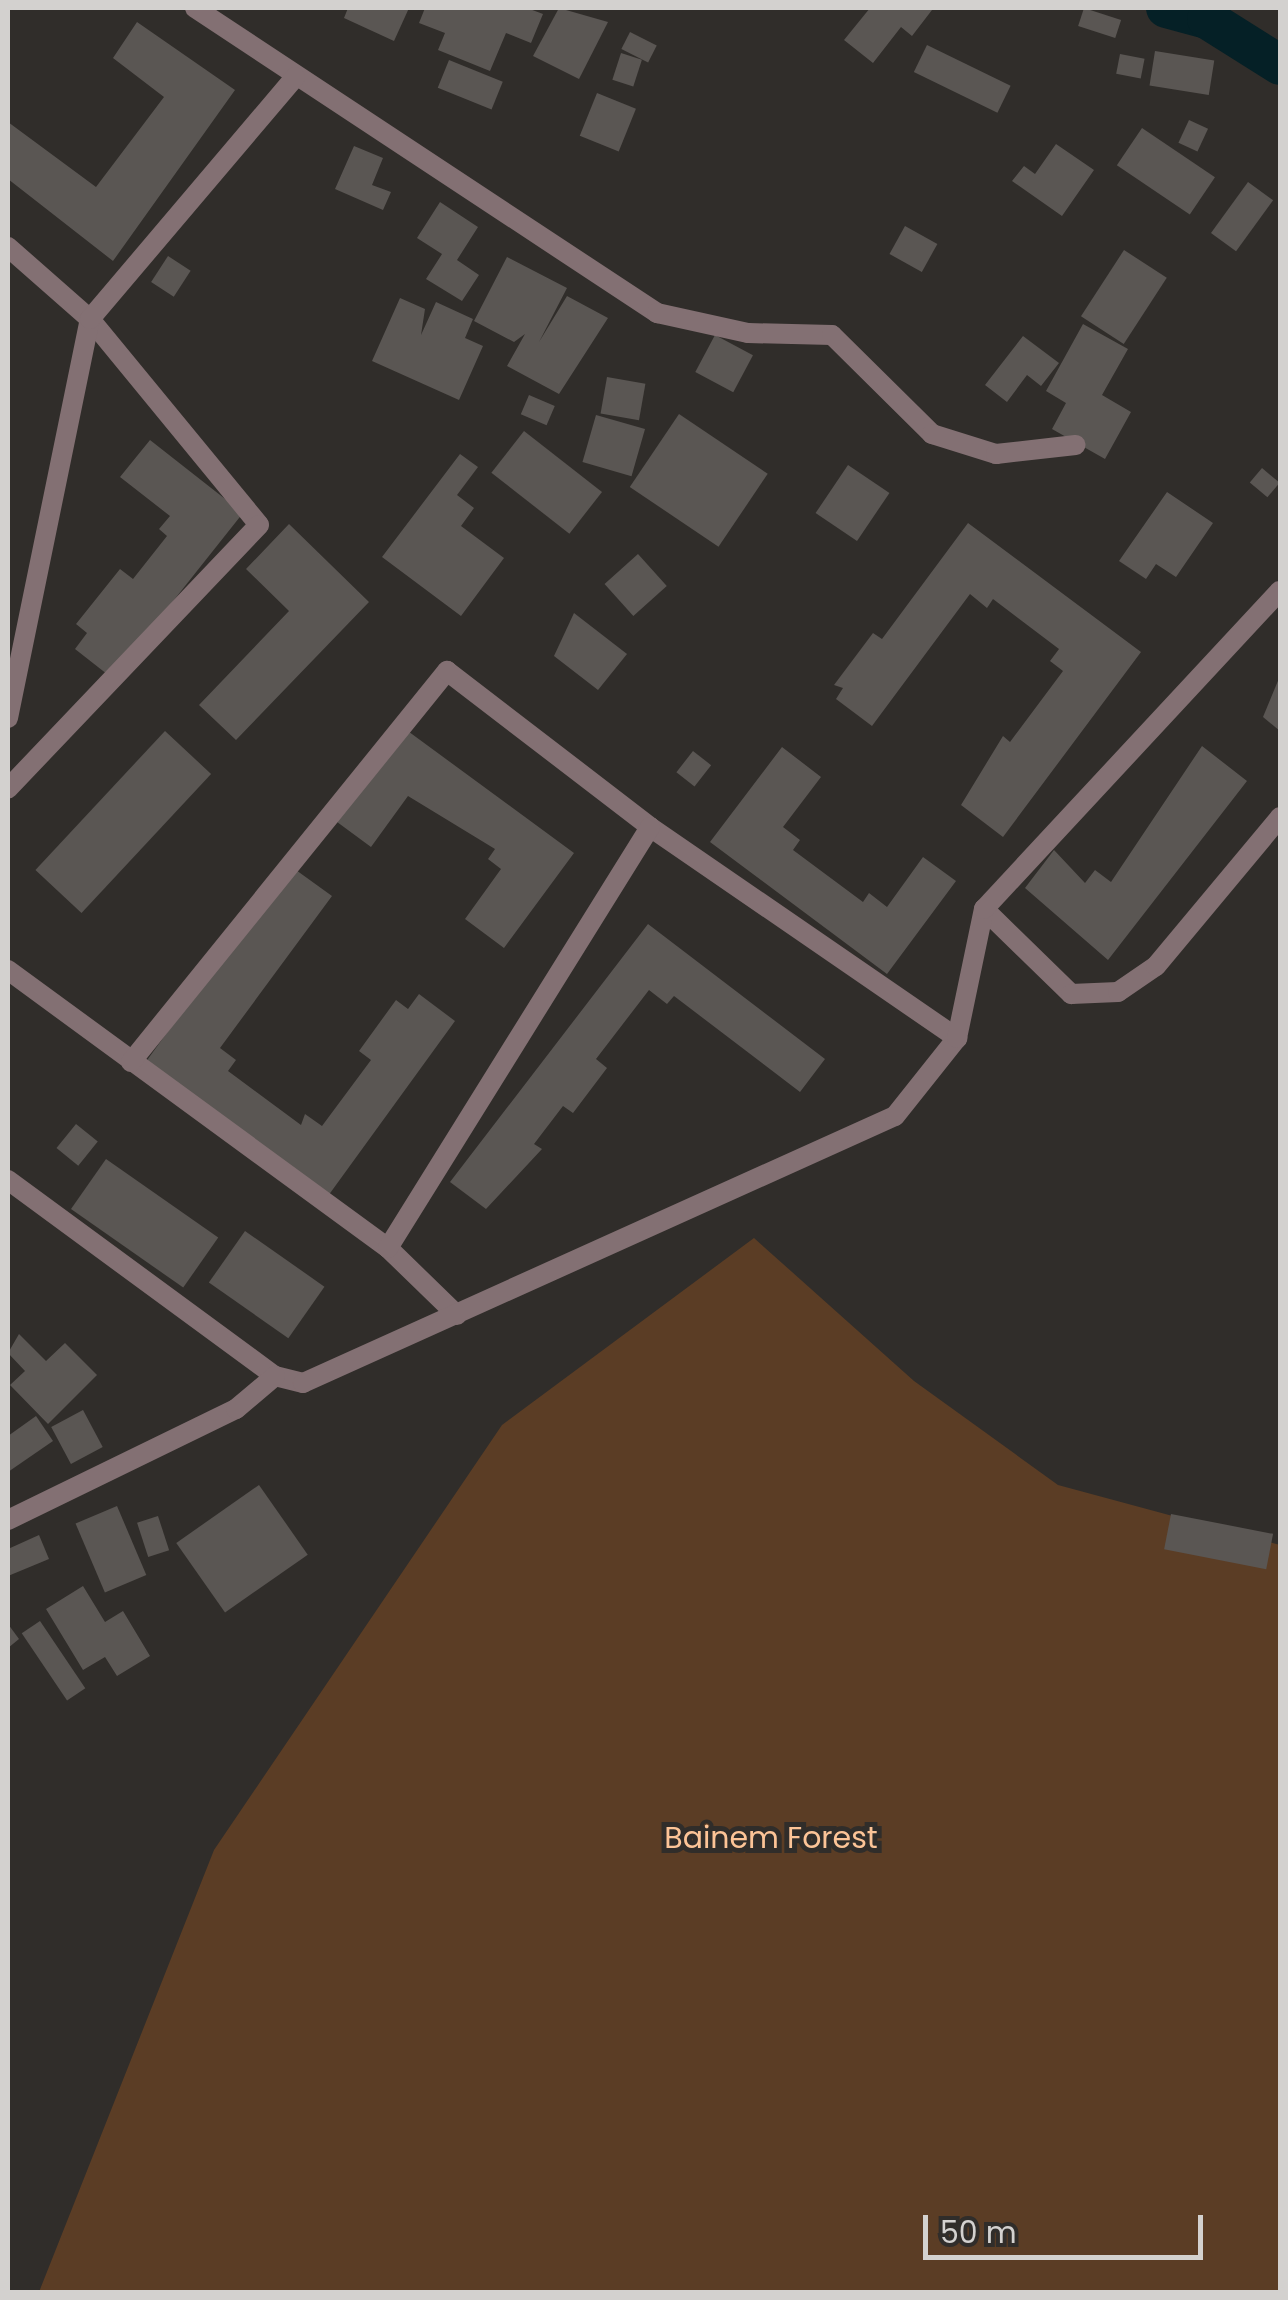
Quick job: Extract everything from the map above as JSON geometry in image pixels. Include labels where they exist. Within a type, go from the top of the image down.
[{"type":"street","points":[[195,8],[657,313],[748,333],[832,335],[932,434],[980,449],[1075,445]]},
{"type":"street","points":[[8,718],[90,319],[295,77]]},
{"type":"street","points":[[8,246],[90,319],[259,525],[8,789]]},
{"type":"street","points":[[8,1180],[275,1376],[303,1383],[895,1116],[957,1038],[984,909],[1280,591]]},
{"type":"street","points":[[132,1062],[436,674],[462,675],[650,827],[957,1038]]},
{"type":"street","points":[[984,909],[1070,994],[1118,992],[1156,966],[1280,817]]},
{"type":"street","points":[[388,1248],[650,827]]},
{"type":"street","points":[[8,970],[388,1248],[458,1314]]},
{"type":"street","points":[[8,1520],[236,1410],[275,1376]]},
{"type":"green space","name":"Bainem Forest","points":[[754,1238],[914,1381],[1058,1485],[1280,1545],[1280,2292],[39,2292],[214,1850],[502,1425]]},
{"type":"building","points":[[348,8],[409,8],[394,41],[344,18]]},
{"type":"building","points":[[425,8],[527,8],[543,14],[531,43],[506,33],[490,71],[438,50],[445,33],[419,23]]},
{"type":"building","points":[[559,8],[608,22],[579,79],[533,56]]},
{"type":"building","points":[[870,8],[932,10],[912,36],[901,27],[873,63],[844,40]]},
{"type":"building","points":[[1084,8],[1121,20],[1115,38],[1078,26]]},
{"type":"building","points":[[137,22],[235,90],[113,261],[8,179],[8,122],[96,187],[164,97],[113,58]]},
{"type":"building","points":[[630,32],[657,46],[648,63],[621,49]]},
{"type":"building","points":[[927,45],[1011,86],[997,113],[914,72]]},
{"type":"building","points":[[1155,51],[1214,60],[1209,95],[1150,86]]},
{"type":"building","points":[[621,53],[642,60],[633,86],[612,80]]},
{"type":"building","points":[[1120,54],[1145,59],[1141,78],[1116,74]]},
{"type":"building","points":[[449,60],[503,82],[492,110],[438,88]]},
{"type":"building","points":[[597,93],[636,109],[619,151],[580,136]]},
{"type":"building","points":[[1189,120],[1208,129],[1197,152],[1178,143]]},
{"type":"building","points":[[1142,128],[1215,177],[1190,215],[1117,165]]},
{"type":"building","points":[[1056,144],[1094,170],[1062,216],[1012,181],[1024,166],[1035,174]]},
{"type":"building","points":[[354,146],[383,158],[372,185],[391,192],[383,210],[335,189]]},
{"type":"building","points":[[1248,182],[1273,200],[1236,251],[1211,233]]},
{"type":"building","points":[[440,202],[478,227],[457,260],[479,275],[462,301],[426,279],[442,254],[417,238]]},
{"type":"building","points":[[905,226],[937,244],[922,272],[889,254]]},
{"type":"building","points":[[1124,250],[1167,278],[1124,344],[1081,316]]},
{"type":"building","points":[[168,256],[191,271],[174,297],[151,282]]},
{"type":"building","points":[[507,257],[567,288],[539,342],[567,296],[608,318],[559,394],[507,366],[525,334],[514,342],[474,321]]},
{"type":"building","points":[[400,298],[425,309],[421,335],[436,302],[473,319],[465,338],[483,346],[459,400],[372,361]]},
{"type":"building","points":[[1083,324],[1128,349],[1102,395],[1131,412],[1105,459],[1052,429],[1066,403],[1046,391]]},
{"type":"building","points":[[715,335],[753,355],[733,392],[695,372]]},
{"type":"building","points":[[1023,336],[1059,363],[1041,386],[1027,375],[1007,402],[985,385]]},
{"type":"building","points":[[607,377],[645,384],[639,420],[601,413]]},
{"type":"building","points":[[529,395],[555,406],[547,425],[521,414]]},
{"type":"building","points":[[679,414],[768,474],[718,547],[630,487]]},
{"type":"building","points":[[596,415],[645,429],[632,476],[582,462]]},
{"type":"building","points":[[524,431],[602,492],[569,534],[491,473]]},
{"type":"building","points":[[150,440],[243,513],[112,678],[75,649],[87,633],[76,624],[120,569],[133,579],[167,536],[159,529],[170,516],[120,477]]},
{"type":"building","points":[[460,454],[478,467],[457,495],[474,508],[461,526],[504,558],[461,616],[382,557]]},
{"type":"building","points":[[848,465],[889,493],[857,541],[816,513]]},
{"type":"building","points":[[1262,468],[1280,483],[1267,497],[1250,483]]},
{"type":"building","points":[[1167,492],[1213,523],[1176,577],[1156,564],[1146,579],[1119,561]]},
{"type":"building","points":[[968,523],[1141,652],[1003,837],[961,805],[1003,736],[1010,742],[1063,671],[1050,661],[1059,649],[993,599],[987,608],[970,594],[872,726],[836,699],[843,688],[834,685],[873,633],[882,639]]},
{"type":"building","points":[[289,524],[369,602],[236,740],[199,705],[289,611],[246,569]]},
{"type":"building","points":[[638,554],[667,586],[633,616],[605,584]]},
{"type":"building","points":[[574,613],[627,654],[598,690],[554,656]]},
{"type":"building","points":[[1280,676],[1280,731],[1263,717]]},
{"type":"building","points":[[401,726],[574,853],[504,948],[465,919],[501,869],[488,859],[495,849],[408,796],[371,847],[333,819]]},
{"type":"building","points":[[165,731],[211,774],[81,913],[35,870]]},
{"type":"building","points":[[1202,746],[1247,781],[1108,960],[1025,888],[1054,850],[1085,883],[1095,870],[1111,882]]},
{"type":"building","points":[[782,747],[821,777],[783,827],[800,840],[793,850],[863,902],[869,893],[887,907],[923,857],[956,881],[887,974],[710,842]]},
{"type":"building","points":[[693,751],[711,765],[695,786],[676,772]]},
{"type":"building","points":[[289,865],[332,896],[220,1048],[236,1060],[228,1071],[301,1125],[305,1114],[322,1126],[371,1060],[359,1051],[396,1000],[408,1009],[419,994],[455,1021],[328,1196],[145,1063]]},
{"type":"building","points":[[648,924],[825,1059],[800,1092],[674,996],[667,1004],[649,990],[596,1059],[607,1068],[573,1113],[563,1106],[534,1144],[542,1149],[486,1209],[450,1182]]},
{"type":"building","points":[[76,1124],[98,1142],[78,1166],[56,1148]]},
{"type":"building","points":[[106,1159],[218,1238],[183,1288],[71,1209]]},
{"type":"building","points":[[245,1231],[324,1287],[288,1338],[209,1283]]},
{"type":"building","points":[[19,1334],[46,1361],[65,1343],[97,1375],[48,1424],[10,1385],[25,1371],[8,1353]]},
{"type":"building","points":[[83,1410],[103,1447],[71,1464],[51,1427]]},
{"type":"building","points":[[36,1416],[53,1441],[8,1472],[8,1436]]},
{"type":"building","points":[[259,1485],[308,1555],[225,1613],[176,1543]]},
{"type":"building","points":[[117,1506],[146,1575],[105,1593],[76,1524]]},
{"type":"building","points":[[1171,1514],[1273,1534],[1266,1569],[1164,1549]]},
{"type":"building","points":[[158,1516],[169,1550],[148,1557],[137,1523]]},
{"type":"building","points":[[39,1535],[49,1559],[8,1576],[8,1549]]},
{"type":"building","points":[[83,1586],[105,1622],[123,1611],[150,1656],[117,1676],[105,1657],[83,1670],[46,1609]]},
{"type":"building","points":[[40,1621],[85,1688],[67,1700],[22,1633]]},
{"type":"building","points":[[8,1624],[19,1639],[8,1648]]},
{"type":"waterway","points":[[1166,8],[1207,19],[1280,65]]}]
